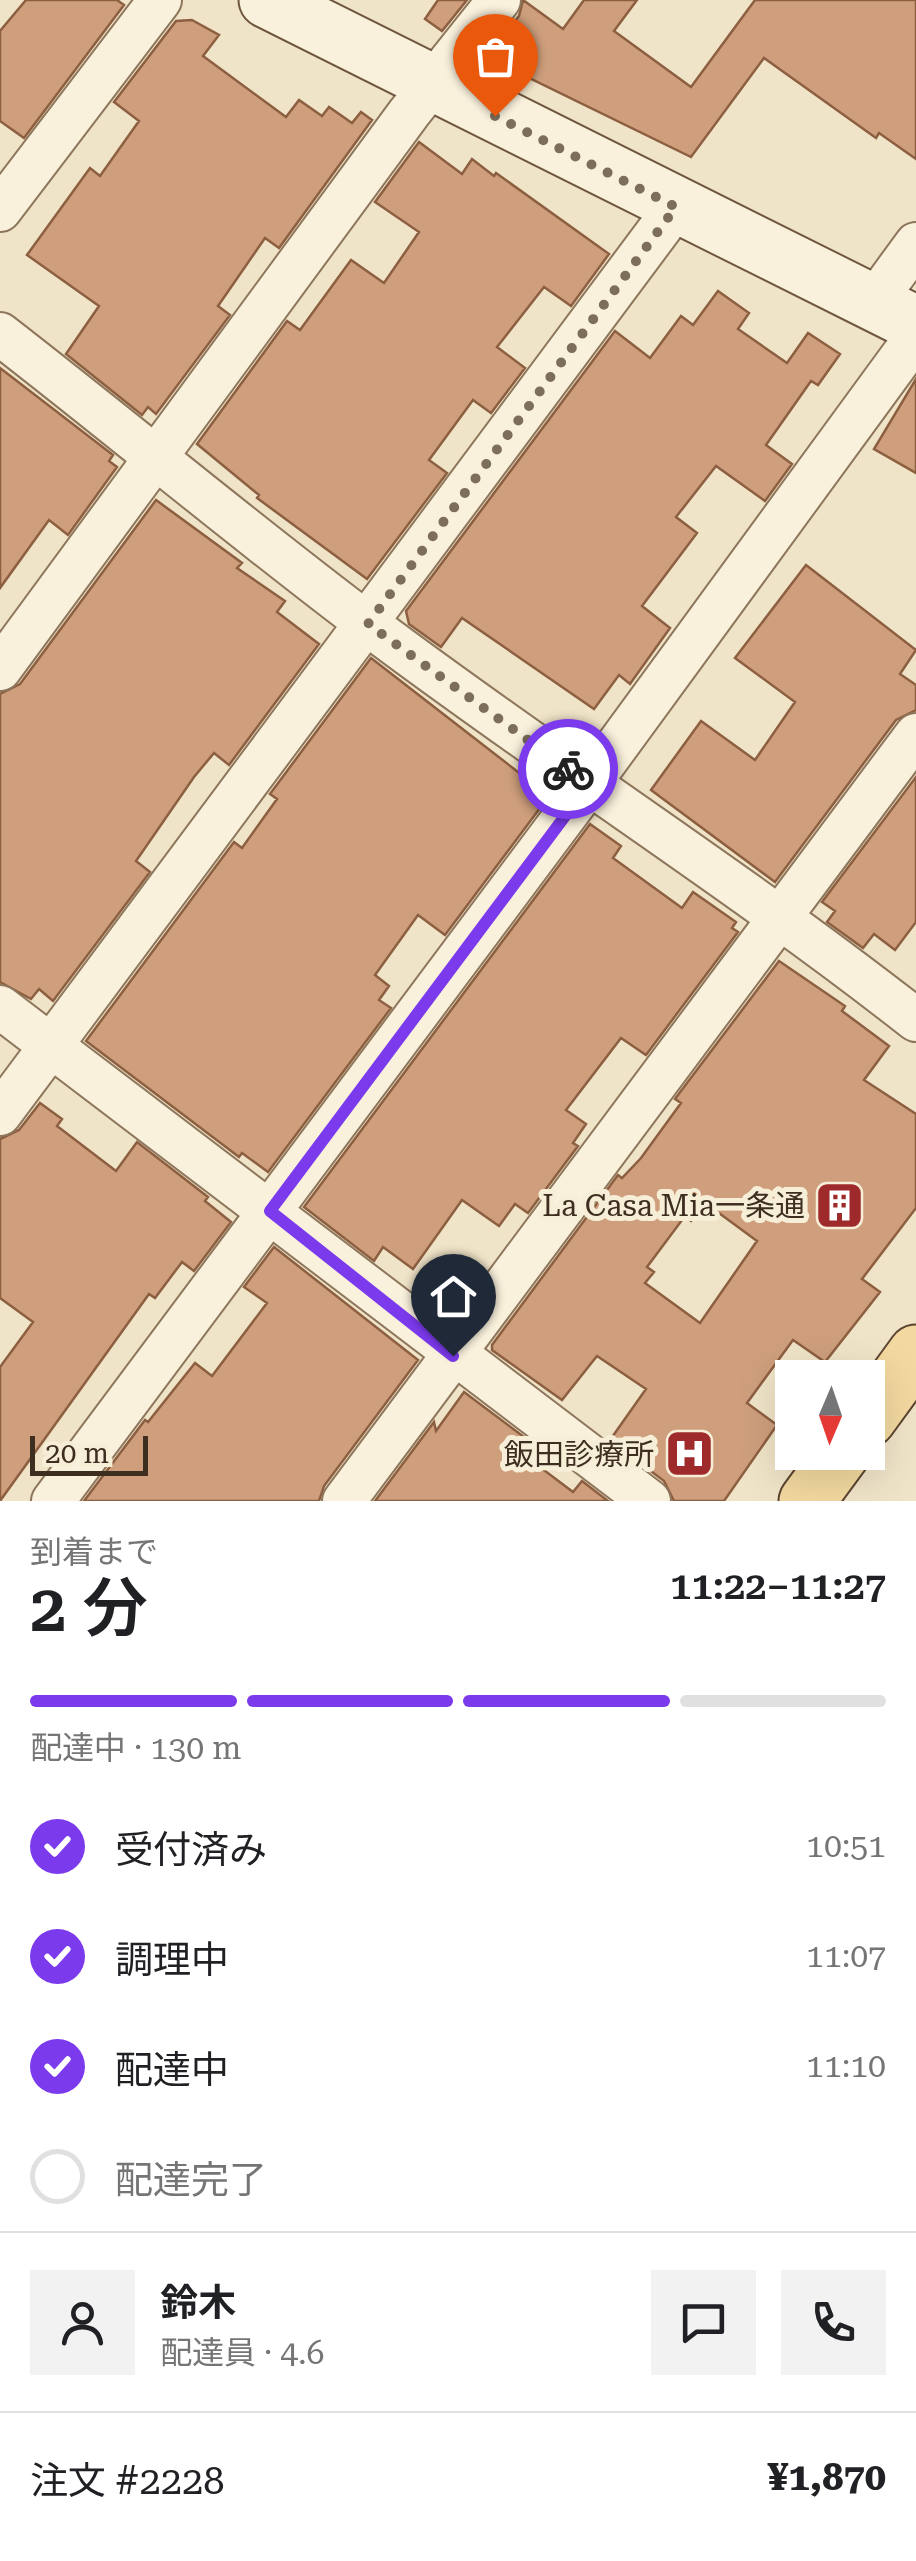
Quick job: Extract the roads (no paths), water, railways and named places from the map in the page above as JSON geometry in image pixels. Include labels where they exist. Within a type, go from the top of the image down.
[{"type":"main road","points":[[266,0],[895,314]]},
{"type":"main road","points":[[885,1396],[916,1353]]},
{"type":"main road","points":[[807,1501],[829,1470]]},
{"type":"street","points":[[0,210],[160,0]]},
{"type":"street","points":[[0,669],[499,0]]},
{"type":"street","points":[[0,1114],[676,207]]},
{"type":"street","points":[[895,314],[916,244]]},
{"type":"street","points":[[0,334],[368,624],[589,784],[782,916],[916,1020]]},
{"type":"street","points":[[52,1501],[589,784],[916,337]]},
{"type":"street","points":[[344,1501],[916,735]]},
{"type":"street","points":[[0,1008],[648,1501]]},
{"type":"place","name":"La Casa Mia一条通","points":[[840,1205]]},
{"type":"place","name":"飯田診療所","points":[[689,1454]]}]
